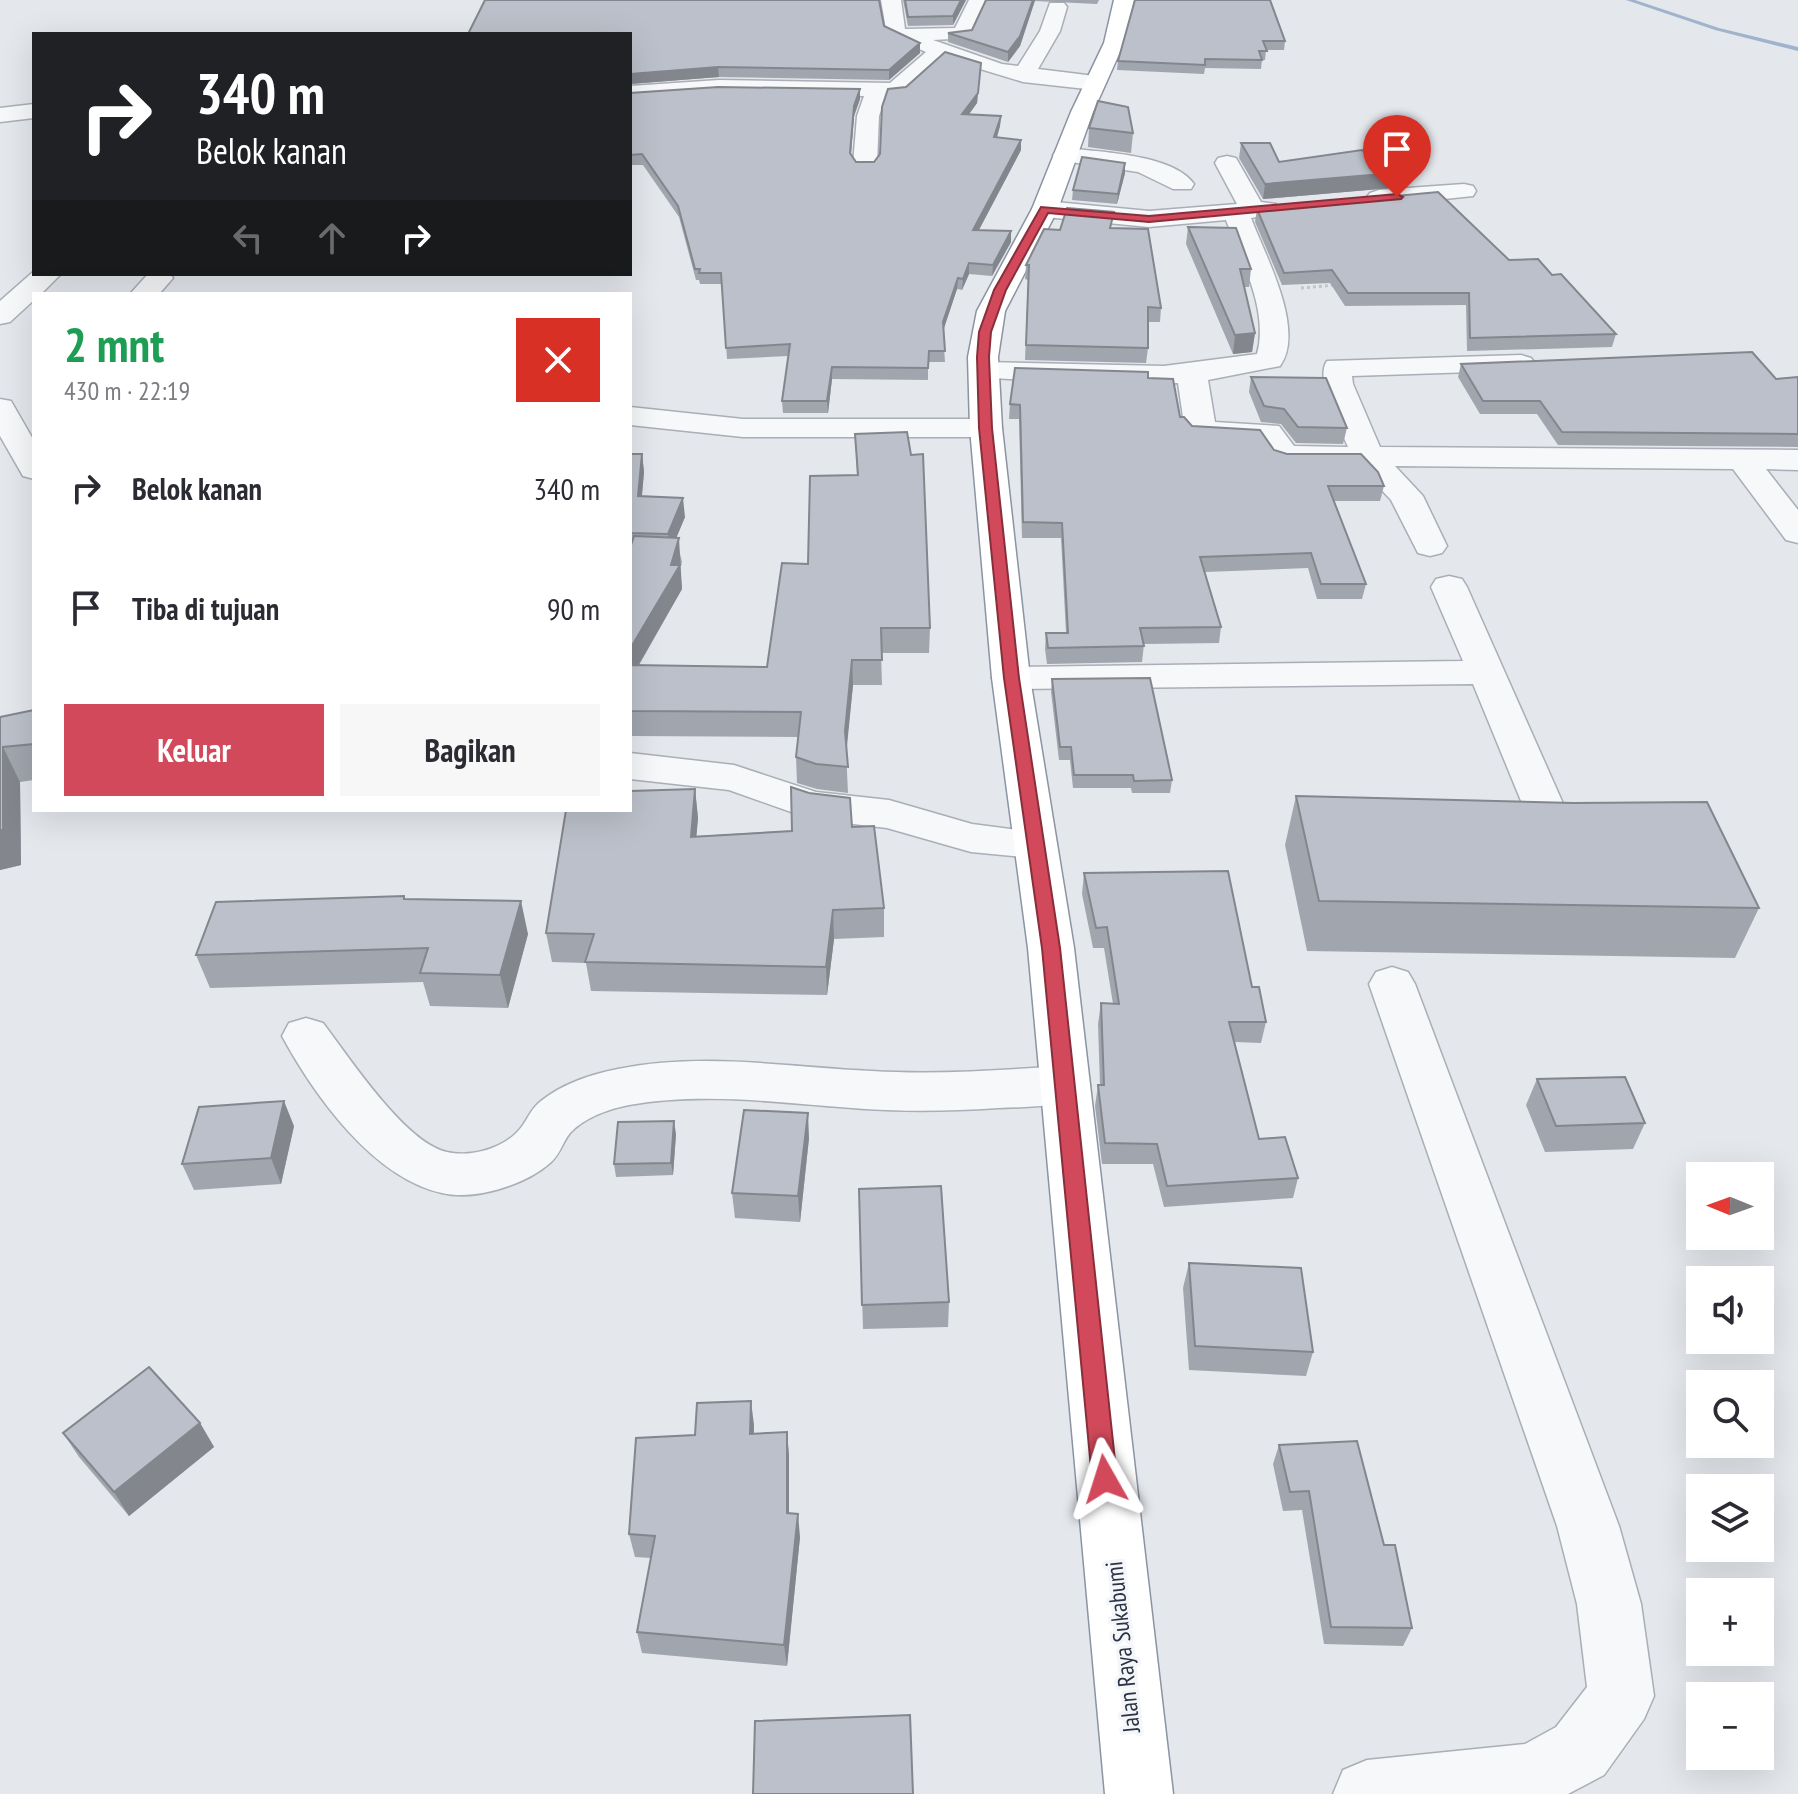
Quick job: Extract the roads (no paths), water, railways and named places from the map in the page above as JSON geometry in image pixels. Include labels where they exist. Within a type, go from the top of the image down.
[{"type":"highway","name":"Jalan Raya Sukabumi","points":[[1124,0],[1114,43],[1045,209],[991,311],[985,332],[985,371],[986,428],[1011,678],[1051,948],[1139,1794]]},
{"type":"street","points":[[891,0],[896,33]]},
{"type":"street","points":[[896,33],[962,34],[979,0]]},
{"type":"street","points":[[1023,75],[1050,31],[1057,7]]},
{"type":"street","points":[[896,33],[939,51],[1023,75],[1095,83]]},
{"type":"street","points":[[632,93],[719,87],[877,91],[900,88],[939,51]]},
{"type":"street","points":[[865,164],[868,116],[877,91]]},
{"type":"street","points":[[0,115],[32,111]]},
{"type":"street","points":[[1065,155],[1142,167],[1175,178],[1182,184]]},
{"type":"street","points":[[985,371],[1192,373],[1241,368],[1270,360],[1275,349],[1275,330],[1245,212],[1227,163]]},
{"type":"street","points":[[1349,201],[1464,191]]},
{"type":"street","points":[[1045,209],[1149,219],[1293,207]]},
{"type":"street","points":[[0,316],[45,276]]},
{"type":"street","points":[[1430,546],[1406,496],[1368,457],[1338,384],[1337,367],[1553,363]]},
{"type":"street","points":[[1192,373],[1201,431],[1268,433],[1285,456],[1798,460]]},
{"type":"street","points":[[9,397],[32,463]]},
{"type":"street","points":[[632,416],[743,428],[986,428]]},
{"type":"street","points":[[1743,461],[1798,533]]},
{"type":"street","points":[[1449,587],[1556,835]]},
{"type":"street","points":[[1011,678],[1487,672]]},
{"type":"street","points":[[632,766],[734,778],[811,805],[889,814],[971,838],[1035,844]]},
{"type":"street","points":[[1367,1794],[1532,1786],[1580,1751],[1621,1696],[1609,1604],[1588,1526],[1392,984]]},
{"type":"street","points":[[306,1036],[390,1141],[412,1160],[439,1172],[461,1175],[484,1173],[513,1160],[539,1143],[551,1121],[585,1097],[620,1087],[692,1081],[902,1092],[1065,1085]]},
{"type":"waterway","points":[[1629,0],[1717,29],[1798,49]]}]
